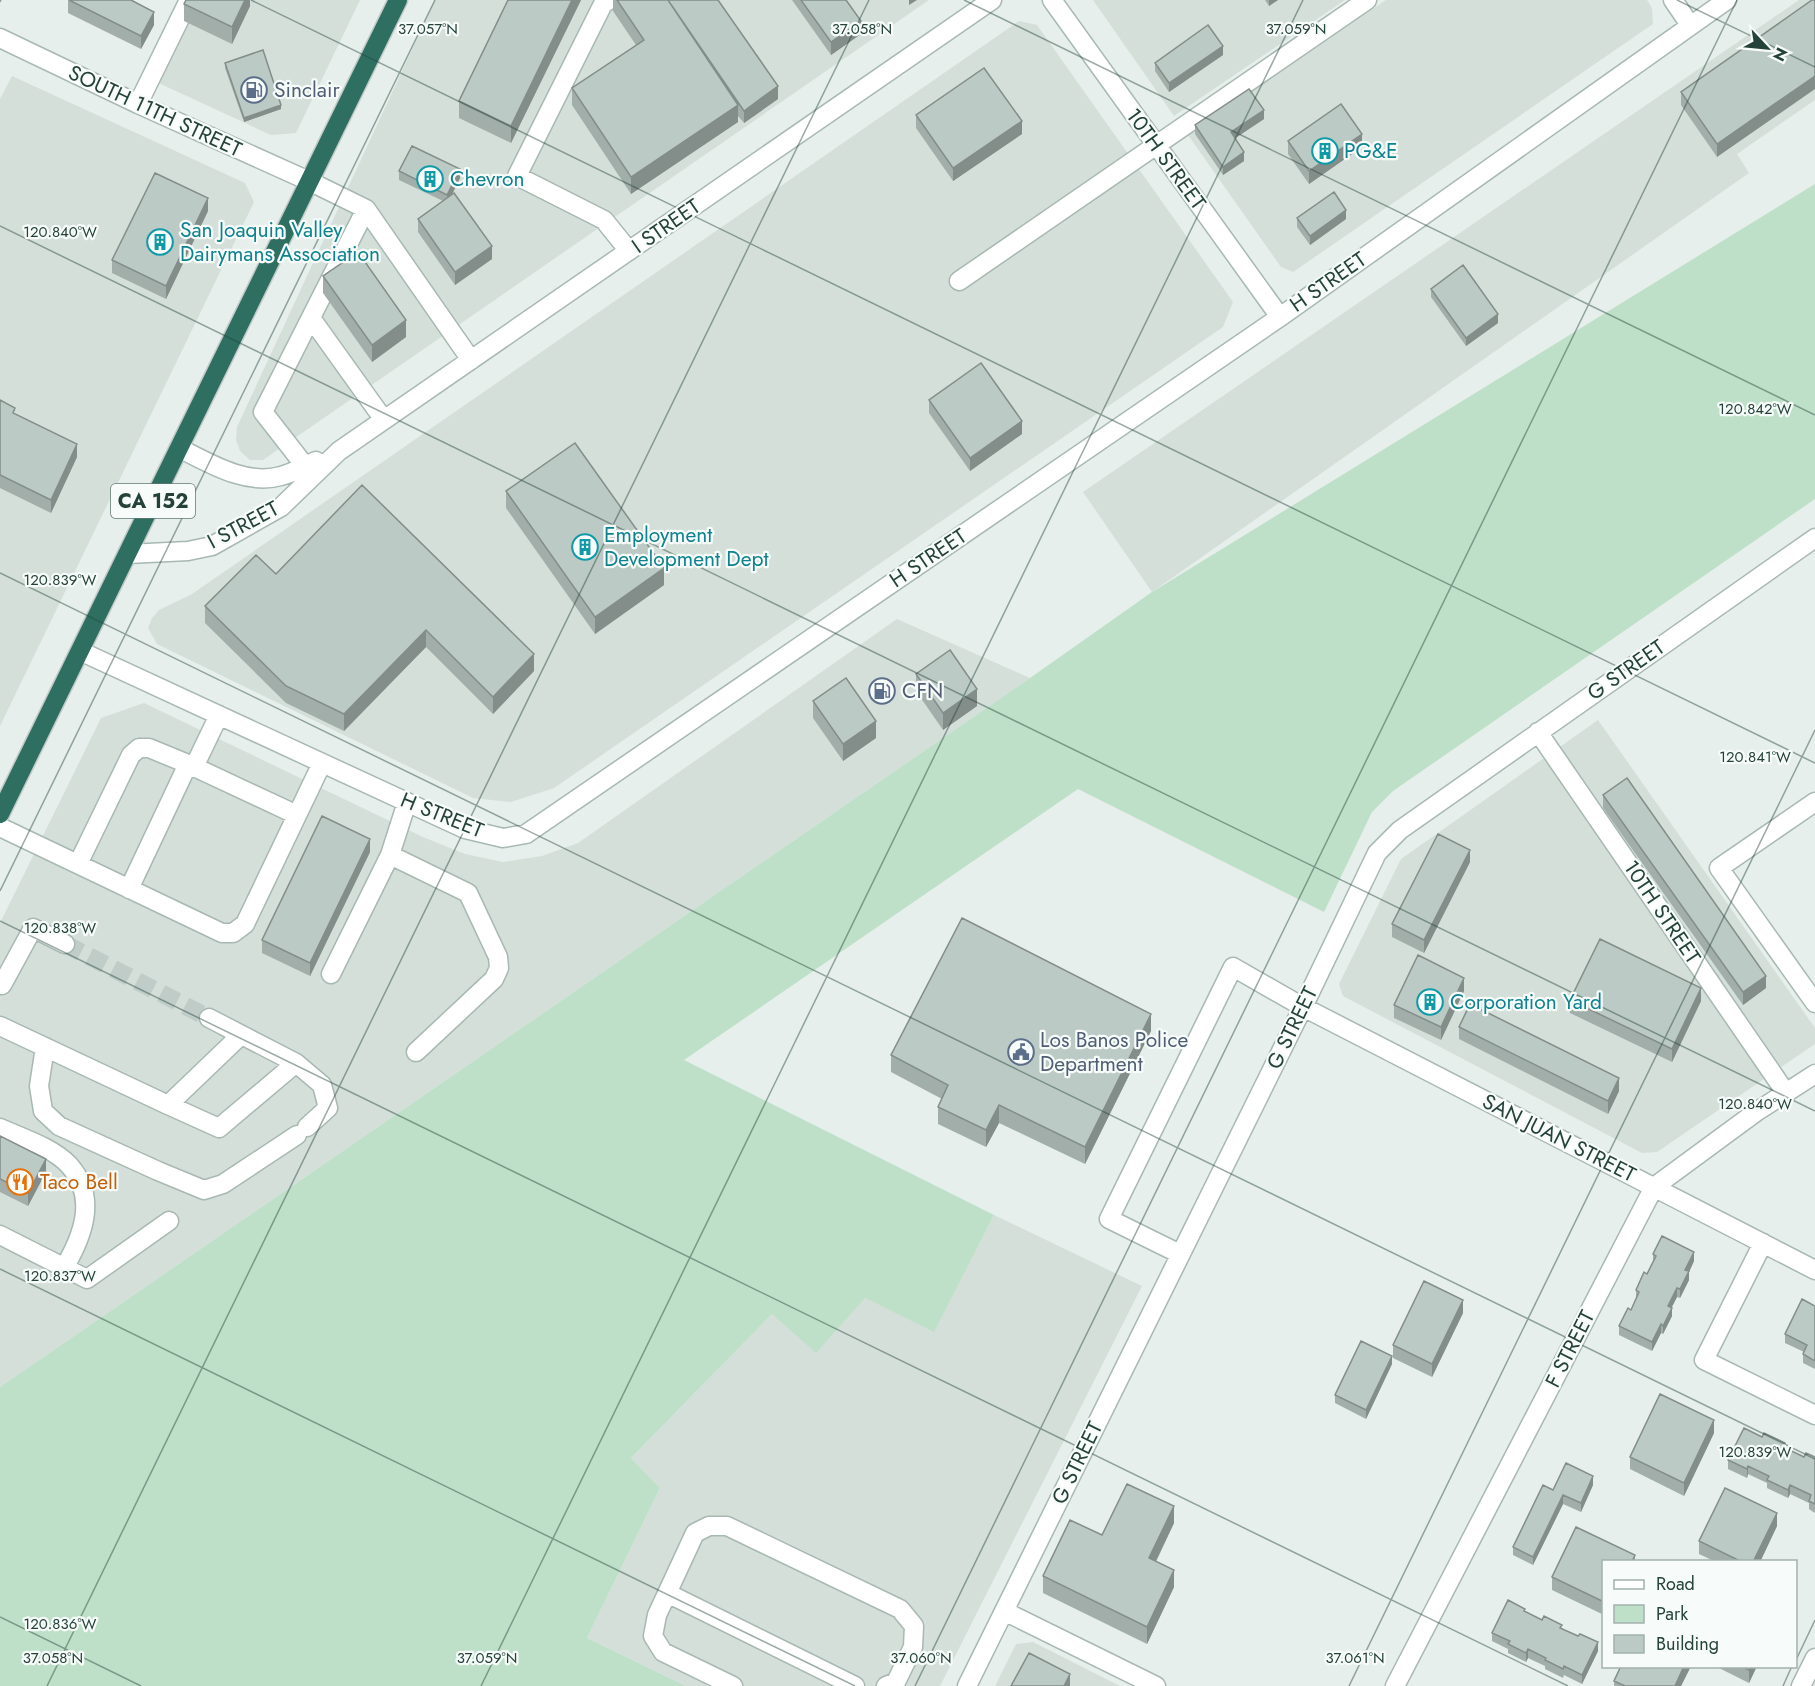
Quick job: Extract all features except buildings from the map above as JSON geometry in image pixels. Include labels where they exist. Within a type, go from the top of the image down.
[{"type":"highway","name":"CA 152","points":[[0,814],[398,0]]},
{"type":"street","points":[[138,104],[189,0]]},
{"type":"street","points":[[609,0],[603,4],[517,176],[604,220],[629,251]]},
{"type":"street","name":"I STREET","points":[[128,554],[188,551],[212,546],[281,507],[339,451],[992,0]]},
{"type":"street","name":"10TH STREET","points":[[1052,0],[1280,317]]},
{"type":"street","points":[[959,281],[1367,0]]},
{"type":"street","points":[[1673,0],[1690,25]]},
{"type":"street","name":"H STREET","points":[[80,651],[465,829],[503,838],[526,834],[1280,317],[1727,0]]},
{"type":"street","name":"SOUTH 11TH STREET","points":[[0,38],[138,104],[311,182],[366,210]]},
{"type":"street","points":[[305,466],[263,412],[366,210],[471,360]]},
{"type":"street","points":[[311,318],[384,420]]},
{"type":"street","name":"I STREET","points":[[178,448],[224,470],[256,478],[280,476],[339,451]]},
{"type":"street","name":"G STREET","points":[[967,1686],[1377,853],[1400,830],[1815,538]]},
{"type":"street","points":[[129,889],[219,715]]},
{"type":"street","name":"10TH STREET","points":[[1538,732],[1786,1093]]},
{"type":"street","points":[[78,864],[131,755],[139,748],[149,748],[297,815]]},
{"type":"street","points":[[0,827],[222,933],[233,933],[245,924],[322,763]]},
{"type":"street","points":[[331,974],[390,855],[407,802]]},
{"type":"street","points":[[1815,802],[1719,868],[1815,1003]]},
{"type":"street","points":[[390,855],[468,893],[498,957],[499,968],[494,979],[416,1052]]},
{"type":"street","points":[[1,986],[33,928],[65,944]]},
{"type":"street","name":"SAN JUAN STREET","points":[[1180,1254],[1109,1219],[1233,968],[1303,1007],[1815,1270]]},
{"type":"street","points":[[45,1047],[39,1086],[43,1111],[59,1126],[204,1190],[224,1184],[302,1131],[328,1108],[322,1085],[296,1063],[209,1018]]},
{"type":"street","points":[[0,1026],[219,1128],[296,1063]]},
{"type":"street","points":[[168,1105],[242,1035]]},
{"type":"street","name":"F STREET","points":[[1395,1686],[1654,1186],[1756,1112],[1815,1074]]},
{"type":"street","points":[[0,1128],[52,1153],[69,1166],[81,1187],[86,1211],[82,1232],[64,1268]]},
{"type":"street","points":[[0,1235],[87,1279],[169,1221]]},
{"type":"street","points":[[1763,1243],[1704,1360],[1815,1415]]},
{"type":"street","points":[[733,1686],[663,1652],[653,1636],[657,1615],[695,1533],[709,1526],[727,1526],[900,1609],[915,1626],[913,1647],[896,1682],[886,1686]]},
{"type":"street","points":[[667,1593],[855,1686]]},
{"type":"street","points":[[1004,1611],[1156,1686]]},
{"type":"street","points":[[1801,1686],[1815,1658]]},
{"type":"shaded area","points":[[188,0],[360,0],[296,133],[271,135],[150,79]]},
{"type":"shaded area","points":[[435,0],[929,0],[263,460],[250,460],[240,451],[236,440],[237,427]]},
{"type":"shaded area","points":[[1093,0],[1345,0],[1174,116]]},
{"type":"shaded area","points":[[1386,0],[1647,0],[1652,8],[1653,24],[1293,272],[1281,267],[1188,135]]},
{"type":"shaded area","points":[[1799,0],[1815,0],[1815,100],[1737,154],[1749,173],[1152,592],[1083,492]]},
{"type":"shaded area","points":[[1019,21],[1037,25],[1233,302],[1223,327],[554,788],[511,802],[473,798],[157,644],[148,628],[152,618],[159,610],[192,594]]},
{"type":"shaded area","points":[[12,76],[245,183],[254,202],[0,726],[0,99]]},
{"type":"shaded area","points":[[897,619],[1030,678],[0,1387],[0,923],[101,718],[144,703],[423,837],[465,854],[503,862],[542,856],[578,843]]},
{"type":"shaded area","name":"Corporation Yard","points":[[1598,720],[1815,1028],[1815,1044],[1657,1152],[1642,1153],[1343,996],[1339,984],[1401,859]]},
{"type":"shaded area","points":[[994,1215],[1142,1286],[940,1686],[686,1686],[587,1638],[660,1488],[631,1458],[772,1314],[865,1298],[934,1331]]},
{"type":"shaded area","points":[[1033,1642],[1120,1686],[995,1686],[1016,1644]]},
{"type":"green space","points":[[1815,184],[1815,499],[1393,791],[1372,812],[1324,912],[1078,789],[684,1060],[994,1215],[934,1332],[865,1298],[816,1353],[772,1314],[631,1458],[660,1488],[587,1638],[686,1686],[0,1686],[0,1387],[1152,592]]},
{"type":"tunnel","points":[[65,944],[209,1018]]},
{"type":"place","name":"Sinclair","points":[[254,90]]},
{"type":"place","name":"PG&E","points":[[1325,151]]},
{"type":"place","name":"Chevron","points":[[430,179]]},
{"type":"place","name":"San Joaquin Valley Dairymans Association","points":[[160,242]]},
{"type":"place","name":"Employment Development Dept","points":[[585,547]]},
{"type":"place","name":"CFN","points":[[882,691]]},
{"type":"place","name":"Corporation Yard","points":[[1430,1002]]},
{"type":"place","name":"Los Banos Police Department","points":[[1021,1052]]},
{"type":"place","name":"Taco Bell","points":[[20,1182]]}]
